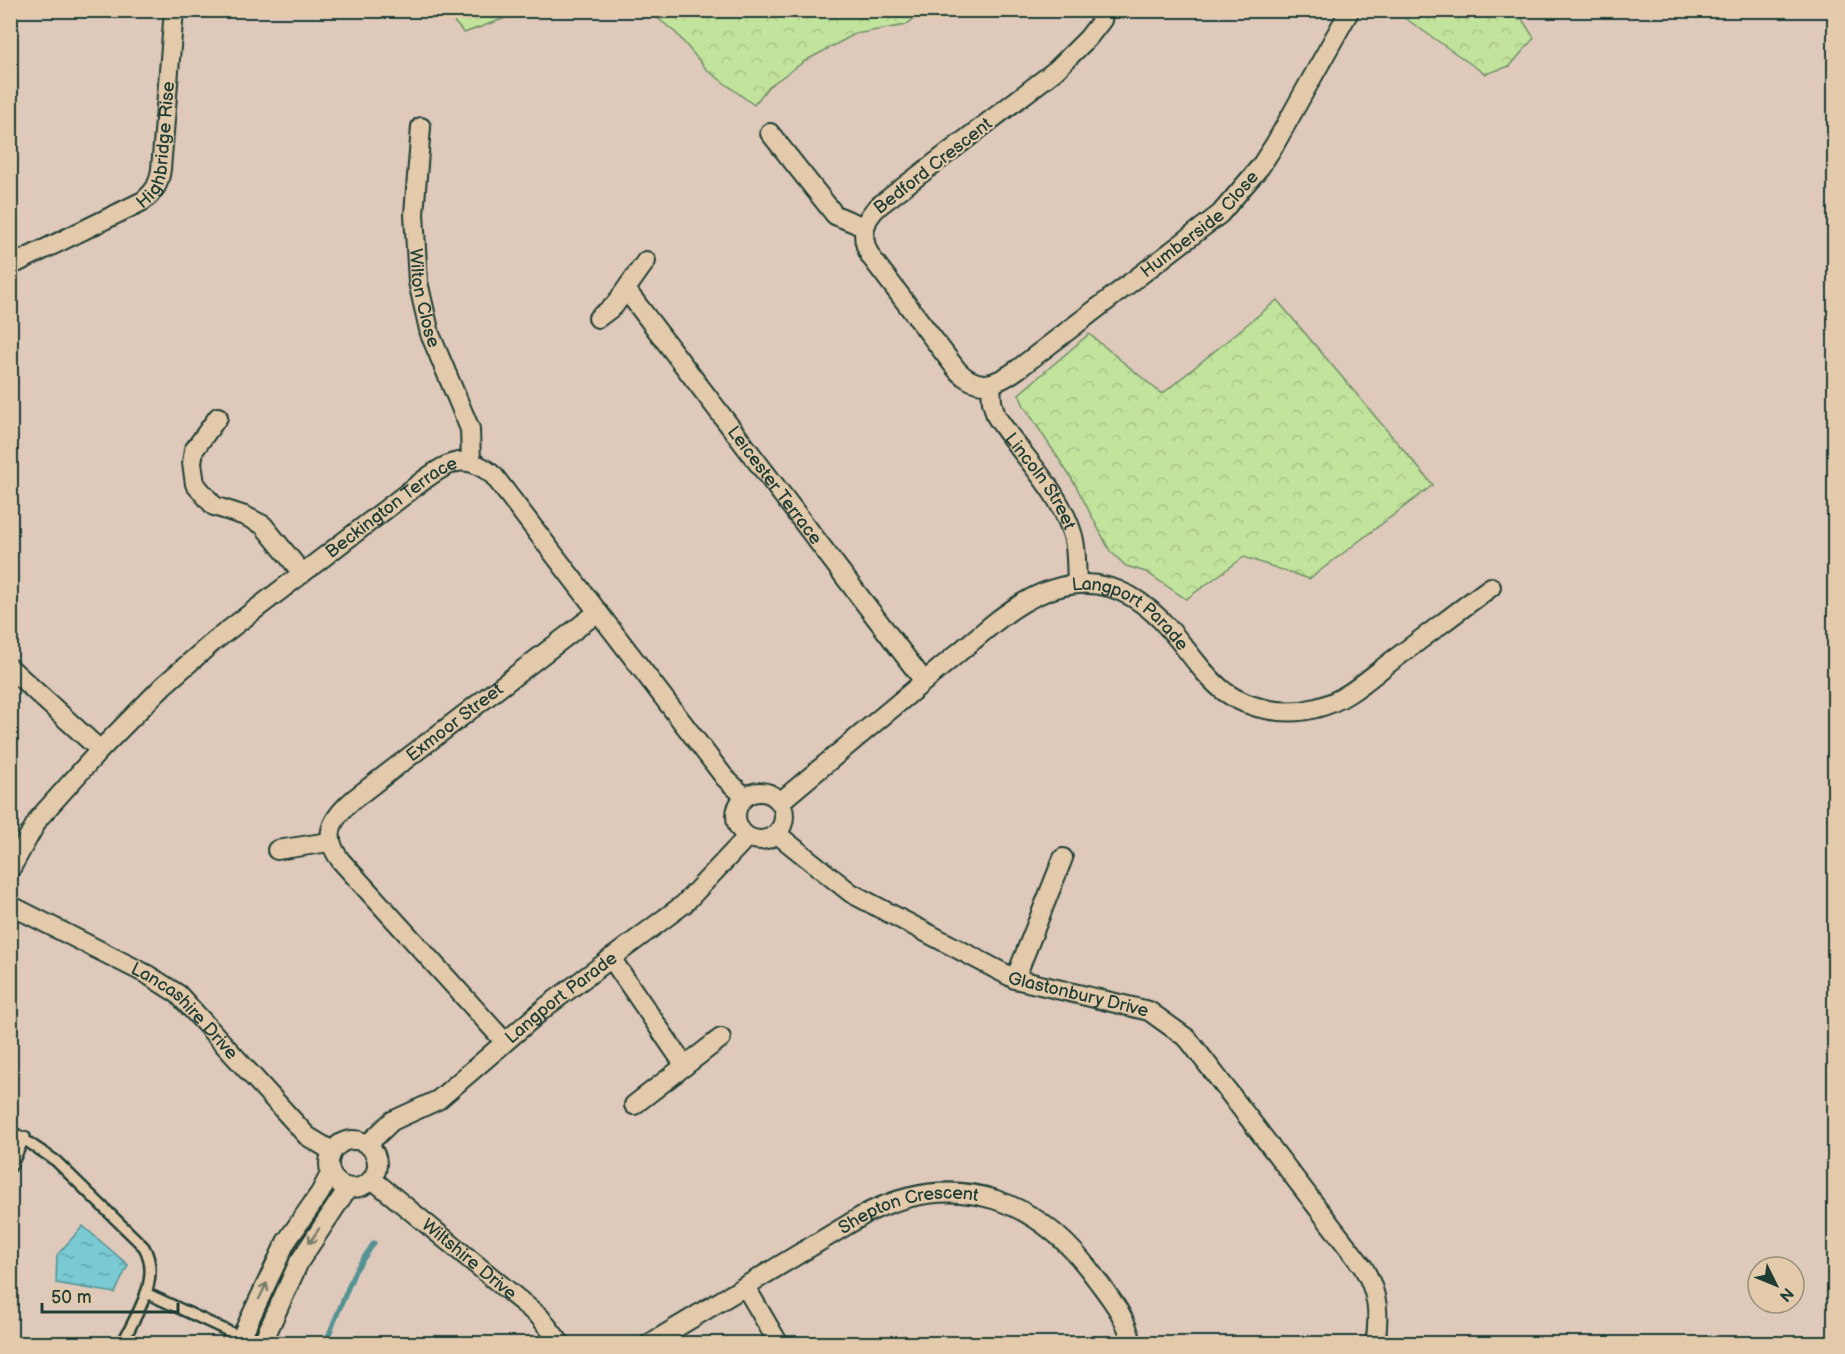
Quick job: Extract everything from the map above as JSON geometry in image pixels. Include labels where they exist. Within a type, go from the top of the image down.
[{"type":"street","name":"Highbridge Rise","points":[[10,266],[143,201],[154,192],[159,184],[161,169],[174,10]]},
{"type":"street","name":"Bedford Crescent","points":[[992,385],[972,382],[957,370],[871,257],[864,243],[864,227],[867,218],[880,205],[1072,56],[1102,20],[1104,10]]},
{"type":"street","name":"Humberside Close","points":[[992,385],[1018,369],[1220,214],[1260,167],[1275,144],[1350,10]]},
{"type":"street","name":"Wilton Close","points":[[421,127],[414,214],[418,282],[430,334],[470,429],[471,462]]},
{"type":"street","points":[[770,133],[835,214],[864,227]]},
{"type":"street","points":[[598,318],[614,306],[627,291],[646,261]]},
{"type":"street","name":"Leicester Terrace","points":[[627,291],[924,681]]},
{"type":"street","name":"Lincoln Street","points":[[992,385],[992,402],[996,416],[1054,491],[1064,510],[1074,538],[1077,582]]},
{"type":"street","points":[[218,417],[194,450],[192,463],[195,484],[214,506],[245,516],[263,525],[302,573]]},
{"type":"street","name":"Beckington Terrace","points":[[10,870],[39,818],[100,750],[189,662],[444,466],[461,460],[483,466],[494,476],[725,778],[745,797]]},
{"type":"street","name":"Langport Parade","points":[[780,802],[1016,605],[1040,592],[1077,582],[1111,587],[1139,599],[1170,629],[1225,692],[1257,706],[1281,712],[1302,711],[1334,702],[1491,587]]},
{"type":"street","name":"Exmoor Street","points":[[329,842],[334,822],[340,811],[598,612]]},
{"type":"street","points":[[10,668],[100,750]]},
{"type":"street","points":[[762,792],[780,802],[785,819],[777,834],[763,841],[747,837],[738,828],[736,811],[745,797],[762,792]]},
{"type":"street","name":"Glastonbury Drive","points":[[777,834],[851,893],[1015,979],[1149,1011],[1188,1039],[1363,1267],[1375,1293],[1378,1309],[1375,1344]]},
{"type":"street","name":"Langport Parade","points":[[368,1144],[392,1121],[438,1100],[504,1041],[684,904],[747,837]]},
{"type":"street","points":[[277,850],[329,842],[340,861],[504,1041]]},
{"type":"street","points":[[1015,979],[1063,858]]},
{"type":"street","name":"Lancashire Drive","points":[[10,905],[164,984],[187,1003],[307,1136],[332,1151]]},
{"type":"street","points":[[611,958],[685,1066]]},
{"type":"street","points":[[634,1106],[721,1038]]},
{"type":"street","points":[[245,1341],[286,1242],[320,1193],[330,1174],[329,1158],[332,1151],[348,1140],[368,1144],[373,1150],[377,1165],[372,1179],[361,1187],[348,1188],[340,1185],[330,1174]]},
{"type":"street","name":"Wiltshire Drive","points":[[372,1179],[534,1311],[561,1344]]},
{"type":"street","points":[[262,1344],[299,1262],[348,1188]]},
{"type":"street","name":"Shepton Crescent","points":[[649,1344],[886,1204],[921,1194],[965,1193],[1011,1205],[1028,1213],[1059,1236],[1087,1266],[1118,1309],[1126,1323],[1132,1344]]},
{"type":"street","points":[[745,1286],[779,1344]]},
{"type":"lane","points":[[10,1130],[25,1137],[56,1161],[144,1247],[152,1277],[122,1344]]},
{"type":"lane","points":[[10,1168],[25,1137]]},
{"type":"lane","points":[[146,1293],[245,1341]]},
{"type":"green space","points":[[445,11],[525,11],[464,33]]},
{"type":"green space","points":[[649,11],[923,11],[906,25],[855,34],[805,61],[768,87],[754,105],[707,70],[676,33]]},
{"type":"green space","points":[[1403,11],[1517,11],[1534,38],[1510,66],[1485,74],[1402,16]]},
{"type":"green space","points":[[1277,300],[1433,485],[1309,579],[1244,557],[1186,599],[1146,572],[1126,566],[1110,551],[1075,484],[1024,406],[1019,394],[1089,334],[1162,394]]},
{"type":"water","points":[[83,1226],[128,1265],[115,1293],[56,1283],[57,1255]]},
{"type":"waterway","points":[[325,1344],[355,1271],[374,1243]]}]
